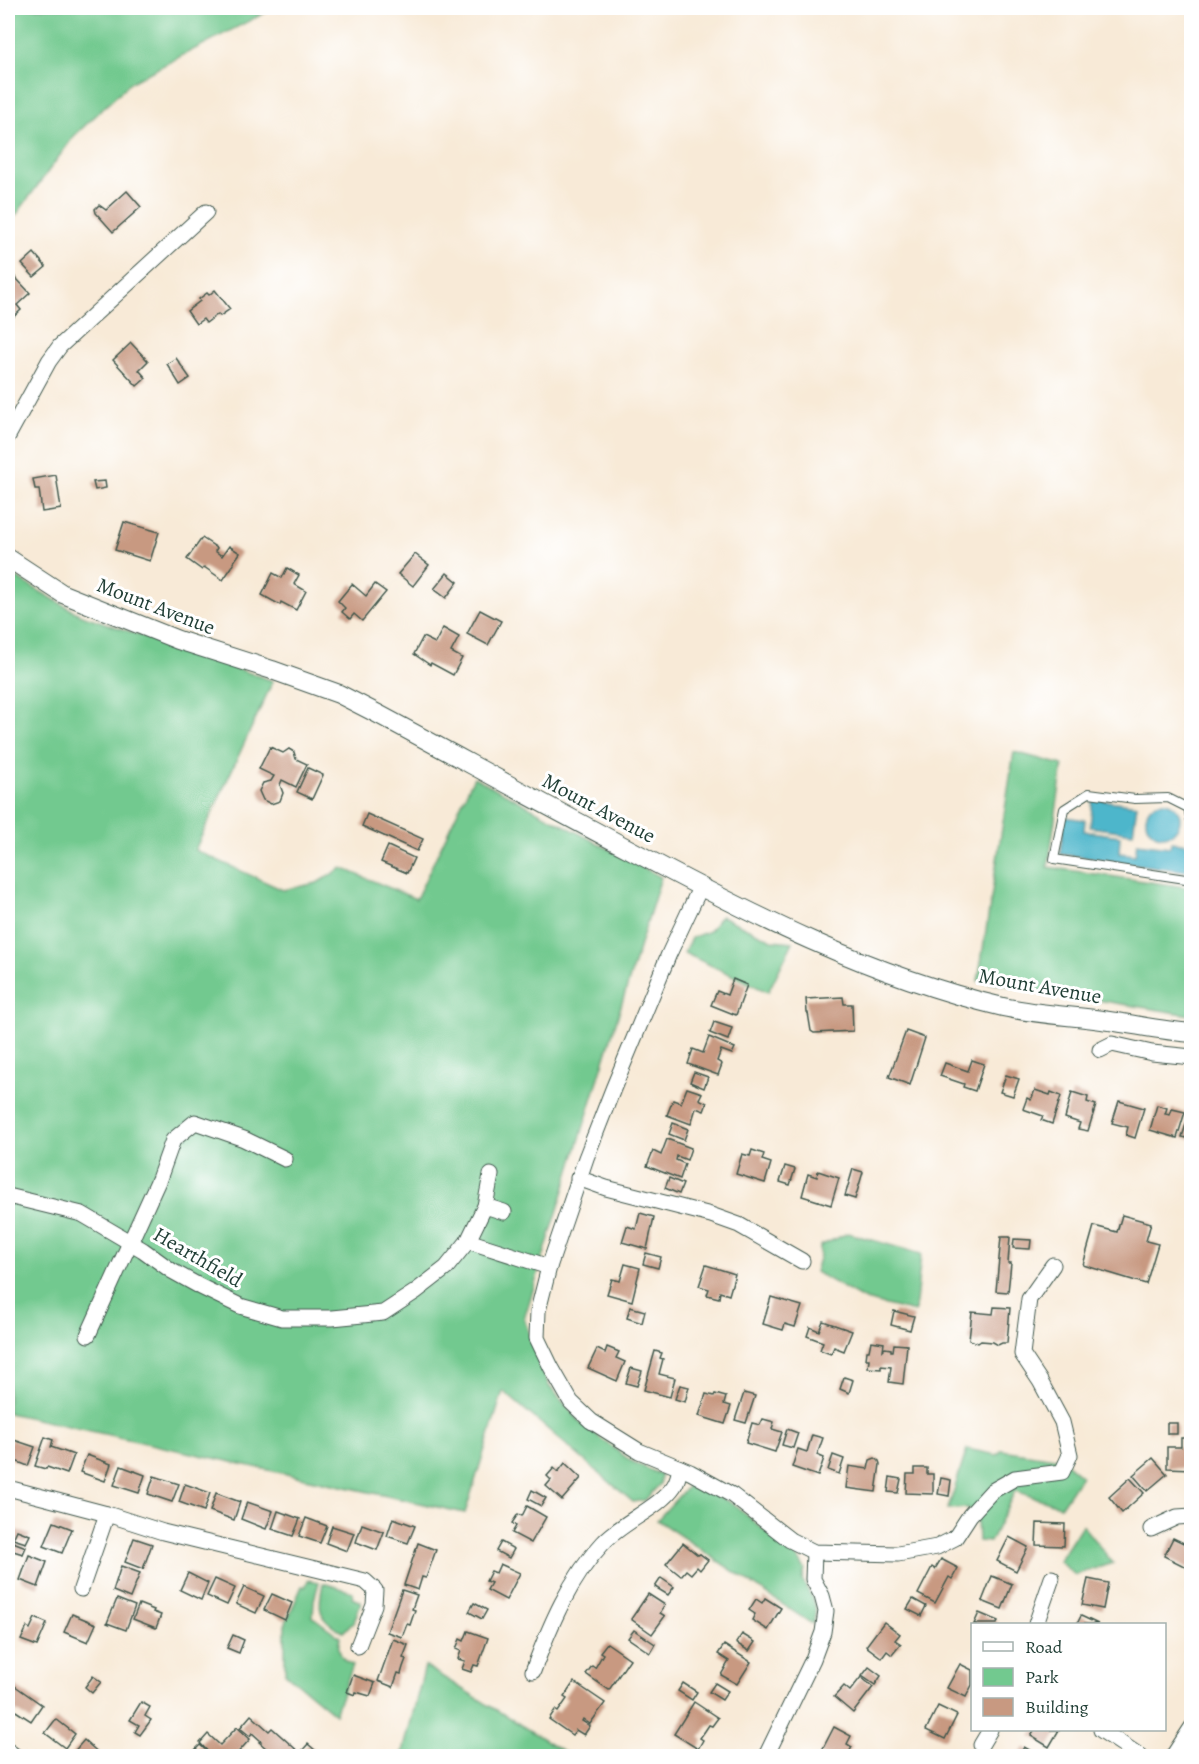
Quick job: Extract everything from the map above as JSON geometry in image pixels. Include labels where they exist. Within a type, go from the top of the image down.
[{"type":"street","points":[[8,436],[49,361],[60,346],[206,212]]},
{"type":"street","name":"Mount Avenue","points":[[8,558],[72,598],[178,640],[339,694],[700,888],[823,945],[889,972],[1005,1007],[1191,1033]]},
{"type":"street","points":[[700,888],[664,964],[578,1178],[549,1267],[538,1311],[537,1338],[571,1402],[591,1421],[639,1451],[681,1468],[732,1495],[790,1540],[814,1552],[898,1554],[937,1547],[955,1538],[970,1515],[992,1491],[1015,1478],[1062,1472],[1070,1455],[1062,1422],[1040,1381],[1022,1354],[1029,1299],[1053,1265]]},
{"type":"street","points":[[1100,1050],[1112,1044],[1152,1053],[1191,1057]]},
{"type":"street","name":"Hearthfield","points":[[88,1335],[159,1179],[174,1140],[195,1122],[244,1139],[285,1159]]},
{"type":"street","name":"Hearthfield","points":[[8,1196],[82,1214],[130,1242],[172,1271],[240,1306],[282,1318],[332,1318],[383,1313],[446,1269],[468,1241],[485,1206],[491,1175]]},
{"type":"street","points":[[578,1178],[606,1188],[739,1224],[802,1261]]},
{"type":"street","points":[[485,1206],[504,1212]]},
{"type":"street","points":[[468,1241],[549,1267]]},
{"type":"street","points":[[533,1671],[546,1634],[576,1577],[604,1542],[661,1499],[675,1485],[681,1468]]},
{"type":"street","points":[[8,1488],[107,1514],[163,1532],[365,1581],[375,1590],[374,1605],[358,1646]]},
{"type":"street","points":[[81,1589],[107,1514]]},
{"type":"street","points":[[1151,1529],[1177,1517],[1191,1516]]},
{"type":"street","points":[[766,1756],[824,1632],[826,1611],[822,1596],[813,1579],[814,1552]]},
{"type":"street","points":[[1036,1623],[1052,1578]]},
{"type":"street","points":[[1173,1756],[1191,1728]]},
{"type":"street","points":[[981,1744],[989,1731]]},
{"type":"street","points":[[1102,1731],[1140,1756]]},
{"type":"street","points":[[8,1751],[15,1756]]},
{"type":"lane","points":[[1191,826],[1188,808],[1168,798],[1135,800],[1089,793],[1064,809],[1054,859],[1191,879]]},
{"type":"green space","points":[[8,8],[274,8],[131,82],[74,136],[8,226]]},
{"type":"green space","points":[[8,573],[79,614],[273,681],[195,850],[283,890],[317,883],[342,868],[416,899],[474,777],[661,877],[524,1319],[549,1386],[582,1424],[631,1461],[661,1475],[660,1484],[645,1500],[633,1502],[503,1391],[465,1513],[8,1413]]},
{"type":"green space","points":[[1014,752],[1063,765],[1048,867],[1191,888],[1191,1015],[978,981]]},
{"type":"green space","points":[[721,916],[772,940],[793,942],[768,992],[684,953],[691,938],[709,931]]},
{"type":"green space","points":[[848,1233],[921,1254],[915,1312],[865,1300],[815,1272],[820,1246]]},
{"type":"green space","points":[[967,1449],[997,1455],[1002,1450],[1061,1459],[1081,1476],[1061,1506],[1015,1491],[990,1542],[978,1541],[977,1519],[968,1508],[948,1509]]},
{"type":"green space","points":[[693,1483],[735,1505],[772,1537],[792,1550],[805,1569],[802,1580],[815,1606],[816,1612],[812,1624],[657,1520]]},
{"type":"green space","points":[[1082,1525],[1113,1563],[1075,1575],[1059,1561]]},
{"type":"green space","points":[[308,1580],[319,1582],[314,1600],[313,1617],[340,1637],[340,1654],[353,1665],[335,1714],[285,1673],[285,1625],[302,1586],[305,1587]]},
{"type":"green space","points":[[323,1583],[353,1592],[352,1598],[361,1602],[354,1622],[343,1632],[328,1622],[321,1612],[320,1600]]},
{"type":"green space","points":[[425,1666],[571,1756],[402,1756]]},
{"type":"water","points":[[1093,799],[1137,805],[1133,833],[1090,827]]},
{"type":"water","points":[[1163,802],[1175,807],[1180,819],[1175,831],[1163,836],[1151,831],[1146,819],[1151,807]]},
{"type":"water","points":[[1065,817],[1085,820],[1084,831],[1120,836],[1119,853],[1135,855],[1137,843],[1170,847],[1171,842],[1190,844],[1186,871],[1060,854]]},
{"type":"building","points":[[127,191],[141,207],[113,232],[95,209],[99,205],[106,210]]},
{"type":"building","points":[[34,253],[46,267],[34,277],[22,264]]},
{"type":"building","points":[[15,277],[30,293],[17,305],[21,310],[9,321],[8,284]]},
{"type":"building","points":[[215,290],[230,309],[206,323],[203,319],[196,324],[187,311],[207,293],[209,295]]},
{"type":"building","points":[[131,343],[148,361],[139,370],[146,378],[137,386],[113,360]]},
{"type":"building","points":[[176,358],[190,378],[180,385],[167,364]]},
{"type":"building","points":[[56,475],[61,509],[42,512],[39,489],[35,489],[33,479]]},
{"type":"building","points":[[105,481],[106,488],[95,490],[93,482]]},
{"type":"building","points":[[124,522],[159,532],[150,561],[115,550]]},
{"type":"building","points":[[202,538],[217,548],[215,551],[222,556],[229,546],[240,553],[223,580],[204,567],[202,570],[187,559]]},
{"type":"building","points":[[415,554],[429,565],[413,586],[398,574]]},
{"type":"building","points":[[287,568],[299,575],[294,584],[306,591],[296,610],[281,602],[280,605],[262,595],[273,573],[282,578]]},
{"type":"building","points":[[447,573],[458,582],[446,598],[434,589]]},
{"type":"building","points":[[352,584],[366,596],[375,584],[386,592],[362,621],[354,614],[350,619],[342,612],[345,608],[338,601]]},
{"type":"building","points":[[480,610],[501,621],[488,645],[467,634]]},
{"type":"building","points":[[443,628],[459,637],[451,652],[462,658],[453,675],[431,663],[430,665],[414,654],[423,637],[435,643]]},
{"type":"building","points":[[270,747],[283,753],[289,749],[294,752],[296,759],[307,764],[296,787],[282,780],[280,785],[283,793],[280,801],[271,804],[263,800],[259,791],[263,783],[271,781],[274,776],[259,769]]},
{"type":"building","points":[[308,768],[323,775],[312,799],[297,792]]},
{"type":"building","points":[[367,814],[423,839],[417,851],[362,826]]},
{"type":"building","points":[[388,846],[414,858],[407,873],[381,862]]},
{"type":"building","points":[[733,979],[747,985],[736,1015],[711,1005],[717,991],[727,995]]},
{"type":"building","points":[[843,997],[844,1004],[852,1004],[853,1031],[814,1033],[811,1031],[806,999]]},
{"type":"building","points":[[714,1022],[732,1028],[728,1040],[710,1033]]},
{"type":"building","points":[[906,1031],[925,1038],[910,1085],[889,1077]]},
{"type":"building","points":[[709,1037],[735,1048],[732,1054],[721,1050],[717,1061],[722,1064],[718,1075],[688,1064],[693,1049],[703,1053]]},
{"type":"building","points":[[972,1060],[984,1064],[975,1091],[963,1087],[964,1084],[940,1076],[945,1063],[968,1071]]},
{"type":"building","points":[[694,1072],[708,1077],[704,1088],[690,1082]]},
{"type":"building","points":[[1006,1075],[1019,1079],[1013,1096],[1000,1092]]},
{"type":"building","points":[[687,1088],[702,1093],[699,1099],[707,1103],[704,1111],[696,1108],[691,1124],[667,1115],[673,1100],[681,1103]]},
{"type":"building","points":[[1035,1090],[1061,1096],[1052,1124],[1041,1120],[1043,1116],[1023,1109],[1027,1098],[1031,1100]]},
{"type":"building","points":[[1072,1092],[1088,1097],[1087,1102],[1096,1105],[1088,1131],[1078,1129],[1080,1123],[1065,1118]]},
{"type":"building","points":[[1119,1101],[1144,1108],[1135,1138],[1126,1135],[1128,1127],[1112,1123]]},
{"type":"building","points":[[1157,1105],[1167,1108],[1165,1114],[1170,1115],[1172,1109],[1185,1112],[1177,1138],[1150,1130]]},
{"type":"building","points":[[1190,1112],[1192,1113],[1192,1139],[1182,1137]]},
{"type":"building","points":[[673,1123],[688,1129],[684,1140],[669,1134]]},
{"type":"building","points":[[667,1139],[691,1148],[687,1160],[677,1156],[676,1160],[685,1164],[680,1179],[647,1166],[653,1151],[661,1155]]},
{"type":"building","points":[[752,1150],[764,1154],[762,1160],[771,1163],[765,1183],[736,1174],[742,1154],[750,1156]]},
{"type":"building","points":[[785,1166],[795,1169],[790,1185],[780,1182]]},
{"type":"building","points":[[853,1169],[863,1172],[855,1199],[845,1196]]},
{"type":"building","points":[[818,1171],[839,1178],[831,1205],[802,1196],[808,1174],[817,1177]]},
{"type":"building","points":[[669,1178],[683,1184],[679,1194],[665,1188]]},
{"type":"building","points":[[640,1213],[654,1217],[647,1249],[622,1242],[627,1226],[636,1229]]},
{"type":"building","points":[[1122,1215],[1151,1223],[1146,1241],[1158,1244],[1146,1284],[1083,1265],[1094,1226],[1117,1232]]},
{"type":"building","points":[[1001,1237],[1010,1237],[1008,1263],[1011,1263],[1008,1292],[996,1291]]},
{"type":"building","points":[[1014,1239],[1031,1240],[1030,1249],[1013,1248]]},
{"type":"building","points":[[646,1253],[661,1257],[658,1268],[643,1264]]},
{"type":"building","points":[[625,1264],[640,1268],[632,1301],[607,1294],[612,1279],[620,1281]]},
{"type":"building","points":[[706,1265],[735,1274],[729,1295],[720,1292],[719,1298],[707,1295],[709,1289],[699,1286]]},
{"type":"building","points":[[771,1297],[802,1306],[795,1327],[785,1324],[783,1330],[763,1324]]},
{"type":"building","points":[[630,1307],[645,1311],[642,1323],[627,1318]]},
{"type":"building","points":[[994,1307],[1010,1308],[1007,1343],[998,1345],[993,1342],[978,1343],[969,1340],[972,1312],[993,1314]]},
{"type":"building","points":[[894,1311],[914,1316],[910,1330],[891,1325]]},
{"type":"building","points":[[823,1321],[852,1331],[844,1351],[834,1347],[831,1354],[820,1350],[823,1342],[807,1336],[810,1327],[819,1331]]},
{"type":"building","points":[[871,1341],[884,1343],[883,1350],[885,1348],[891,1351],[893,1351],[894,1344],[907,1345],[903,1384],[889,1382],[891,1367],[868,1368],[869,1359],[866,1359]]},
{"type":"building","points":[[607,1347],[619,1352],[616,1358],[625,1362],[617,1381],[588,1368],[597,1349],[605,1353]]},
{"type":"building","points":[[655,1351],[662,1353],[660,1358],[663,1359],[659,1374],[675,1378],[670,1397],[644,1390]]},
{"type":"building","points":[[631,1368],[642,1371],[637,1386],[626,1383]]},
{"type":"building","points":[[844,1377],[853,1380],[849,1393],[840,1389]]},
{"type":"building","points":[[680,1385],[689,1387],[685,1402],[675,1399]]},
{"type":"building","points":[[744,1393],[755,1396],[746,1423],[735,1420]]},
{"type":"building","points":[[706,1394],[726,1397],[724,1404],[731,1406],[725,1424],[699,1416]]},
{"type":"building","points":[[763,1419],[774,1422],[772,1429],[782,1432],[775,1452],[746,1443],[752,1423],[760,1425]]},
{"type":"building","points":[[1167,1423],[1177,1423],[1177,1434],[1167,1434]]},
{"type":"building","points":[[787,1429],[798,1433],[793,1448],[782,1445]]},
{"type":"building","points":[[812,1435],[823,1438],[817,1455],[824,1458],[818,1476],[792,1467],[798,1449],[807,1452]]},
{"type":"building","points":[[45,1437],[53,1440],[51,1447],[74,1455],[67,1474],[47,1467],[46,1469],[35,1466]]},
{"type":"building","points":[[1181,1438],[1192,1438],[1192,1469],[1167,1468],[1167,1447],[1181,1447]]},
{"type":"building","points":[[11,1439],[35,1447],[28,1466],[8,1458]]},
{"type":"building","points":[[87,1455],[111,1464],[105,1481],[80,1472]]},
{"type":"building","points":[[833,1455],[844,1459],[839,1474],[828,1470]]},
{"type":"building","points":[[875,1458],[880,1464],[876,1492],[846,1488],[849,1466],[868,1469],[870,1460]]},
{"type":"building","points":[[1153,1458],[1167,1474],[1147,1491],[1133,1475]]},
{"type":"building","points":[[565,1463],[581,1478],[562,1500],[546,1486],[551,1480],[547,1476],[554,1468],[558,1472]]},
{"type":"building","points":[[121,1466],[145,1475],[139,1493],[114,1485]]},
{"type":"building","points":[[915,1468],[927,1468],[927,1474],[933,1474],[933,1494],[906,1493],[907,1474],[915,1474]]},
{"type":"building","points":[[154,1476],[179,1484],[172,1502],[148,1494]]},
{"type":"building","points":[[890,1477],[901,1479],[898,1493],[888,1492]]},
{"type":"building","points":[[941,1478],[951,1480],[949,1496],[938,1494]]},
{"type":"building","points":[[1130,1478],[1144,1493],[1122,1513],[1109,1497]]},
{"type":"building","points":[[185,1484],[210,1493],[204,1511],[179,1502]]},
{"type":"building","points":[[532,1490],[546,1498],[541,1506],[528,1499]]},
{"type":"building","points":[[216,1493],[240,1502],[234,1520],[210,1511]]},
{"type":"building","points":[[247,1502],[273,1511],[266,1529],[241,1519]]},
{"type":"building","points":[[527,1506],[546,1517],[531,1543],[512,1533],[516,1526],[512,1523],[518,1514],[522,1516]]},
{"type":"building","points":[[278,1511],[300,1519],[293,1536],[272,1529]]},
{"type":"building","points":[[306,1518],[327,1526],[320,1543],[299,1536]]},
{"type":"building","points":[[393,1518],[415,1526],[408,1543],[387,1536]]},
{"type":"building","points":[[54,1522],[72,1529],[62,1553],[44,1546]]},
{"type":"building","points":[[1037,1523],[1065,1524],[1064,1546],[1036,1545]]},
{"type":"building","points":[[362,1524],[384,1532],[377,1550],[356,1542]]},
{"type":"building","points":[[332,1526],[354,1533],[347,1551],[326,1543]]},
{"type":"building","points":[[17,1530],[30,1535],[26,1543],[13,1539]]},
{"type":"building","points":[[1009,1537],[1028,1547],[1016,1571],[997,1561]]},
{"type":"building","points":[[134,1538],[152,1544],[143,1569],[125,1562]]},
{"type":"building","points":[[1173,1538],[1192,1547],[1192,1562],[1188,1568],[1164,1556]]},
{"type":"building","points":[[13,1542],[26,1547],[23,1554],[10,1550]]},
{"type":"building","points":[[501,1542],[514,1549],[509,1558],[496,1551]]},
{"type":"building","points":[[418,1543],[436,1550],[426,1578],[422,1577],[418,1590],[404,1585]]},
{"type":"building","points":[[683,1543],[708,1560],[700,1570],[697,1567],[691,1574],[686,1570],[681,1576],[666,1564]]},
{"type":"building","points":[[29,1555],[47,1562],[38,1587],[20,1580]]},
{"type":"building","points":[[941,1559],[958,1568],[952,1579],[949,1577],[935,1603],[918,1594],[932,1567],[935,1569]]},
{"type":"building","points":[[500,1564],[520,1573],[506,1600],[487,1590],[491,1583],[486,1581],[491,1571],[496,1573]]},
{"type":"building","points":[[121,1566],[140,1573],[130,1598],[113,1591]]},
{"type":"building","points":[[188,1573],[208,1583],[201,1600],[180,1590]]},
{"type":"building","points":[[992,1576],[1012,1584],[1002,1609],[982,1601]]},
{"type":"building","points":[[661,1578],[674,1587],[668,1595],[655,1587]]},
{"type":"building","points":[[215,1579],[235,1588],[227,1605],[207,1596]]},
{"type":"building","points":[[1088,1579],[1108,1583],[1103,1609],[1082,1605]]},
{"type":"building","points":[[244,1587],[264,1596],[256,1613],[236,1604]]},
{"type":"building","points":[[402,1590],[417,1595],[410,1625],[407,1624],[402,1637],[387,1632]]},
{"type":"building","points":[[272,1594],[292,1603],[285,1620],[264,1610]]},
{"type":"building","points":[[648,1594],[665,1605],[660,1613],[665,1616],[652,1634],[631,1619]]},
{"type":"building","points":[[765,1598],[781,1608],[768,1630],[752,1620],[755,1614],[749,1610],[756,1599],[762,1603]]},
{"type":"building","points":[[117,1599],[135,1606],[126,1630],[107,1623]]},
{"type":"building","points":[[913,1599],[926,1606],[921,1616],[907,1609]]},
{"type":"building","points":[[474,1603],[487,1610],[482,1619],[469,1612]]},
{"type":"building","points":[[139,1604],[161,1615],[156,1628],[133,1619]]},
{"type":"building","points":[[979,1613],[998,1621],[997,1623],[974,1623]]},
{"type":"building","points":[[72,1614],[96,1624],[88,1642],[64,1632]]},
{"type":"building","points":[[1081,1616],[1096,1623],[1078,1623]]},
{"type":"building","points":[[35,1618],[47,1623],[37,1646],[21,1640],[27,1627],[30,1629]]},
{"type":"building","points":[[884,1622],[900,1634],[895,1640],[901,1644],[892,1655],[887,1651],[882,1658],[866,1646]]},
{"type":"building","points":[[634,1630],[655,1644],[650,1653],[628,1638]]},
{"type":"building","points":[[468,1631],[488,1638],[478,1666],[474,1665],[471,1672],[462,1669],[465,1661],[458,1659],[461,1651],[456,1649],[460,1639],[464,1641]]},
{"type":"building","points":[[742,1634],[755,1642],[749,1651],[736,1643]]},
{"type":"building","points":[[233,1635],[244,1640],[239,1653],[227,1648]]},
{"type":"building","points":[[393,1639],[408,1645],[403,1658],[406,1659],[401,1674],[398,1673],[393,1687],[378,1681]]},
{"type":"building","points":[[607,1643],[630,1659],[609,1690],[586,1674],[592,1666],[595,1668],[603,1654],[600,1652]]},
{"type":"building","points":[[724,1645],[751,1662],[737,1684],[721,1675],[729,1661],[718,1654]]},
{"type":"building","points":[[960,1664],[971,1670],[971,1687],[966,1697],[947,1688]]},
{"type":"building","points":[[869,1667],[881,1676],[875,1685],[862,1676]]},
{"type":"building","points":[[353,1675],[375,1683],[370,1696],[347,1692]]},
{"type":"building","points":[[93,1676],[101,1682],[92,1693],[85,1687]]},
{"type":"building","points":[[861,1677],[873,1687],[853,1713],[834,1697],[844,1686],[850,1691]]},
{"type":"building","points":[[8,1681],[42,1705],[31,1721],[8,1706]]},
{"type":"building","points":[[574,1682],[605,1703],[590,1724],[583,1719],[582,1721],[590,1726],[584,1735],[576,1730],[572,1735],[549,1719],[555,1710],[558,1712],[567,1699],[564,1697]]},
{"type":"building","points":[[683,1683],[697,1692],[692,1700],[678,1691]]},
{"type":"building","points":[[715,1683],[728,1691],[722,1700],[709,1692]]},
{"type":"building","points":[[141,1702],[150,1707],[145,1716],[151,1720],[140,1735],[135,1732],[139,1725],[130,1720]]},
{"type":"building","points":[[694,1702],[718,1718],[712,1726],[709,1725],[700,1738],[703,1740],[698,1749],[674,1734]]},
{"type":"building","points":[[938,1706],[957,1715],[945,1739],[926,1730]]},
{"type":"building","points":[[251,1715],[269,1731],[272,1728],[300,1753],[308,1744],[316,1751],[311,1756],[275,1756],[252,1733],[250,1736],[240,1728]]},
{"type":"building","points":[[56,1719],[75,1734],[65,1748],[45,1733]]},
{"type":"building","points":[[237,1727],[250,1739],[235,1756],[200,1756],[194,1751],[200,1745],[211,1755],[200,1743],[208,1734],[220,1745]]},
{"type":"building","points":[[834,1727],[851,1736],[847,1744],[852,1747],[847,1756],[820,1754]]},
{"type":"building","points":[[1034,1731],[1058,1731],[1049,1747],[1031,1736]]},
{"type":"building","points":[[84,1740],[102,1756],[72,1754]]},
{"type":"building","points":[[1024,1747],[1040,1756],[1019,1756]]}]
